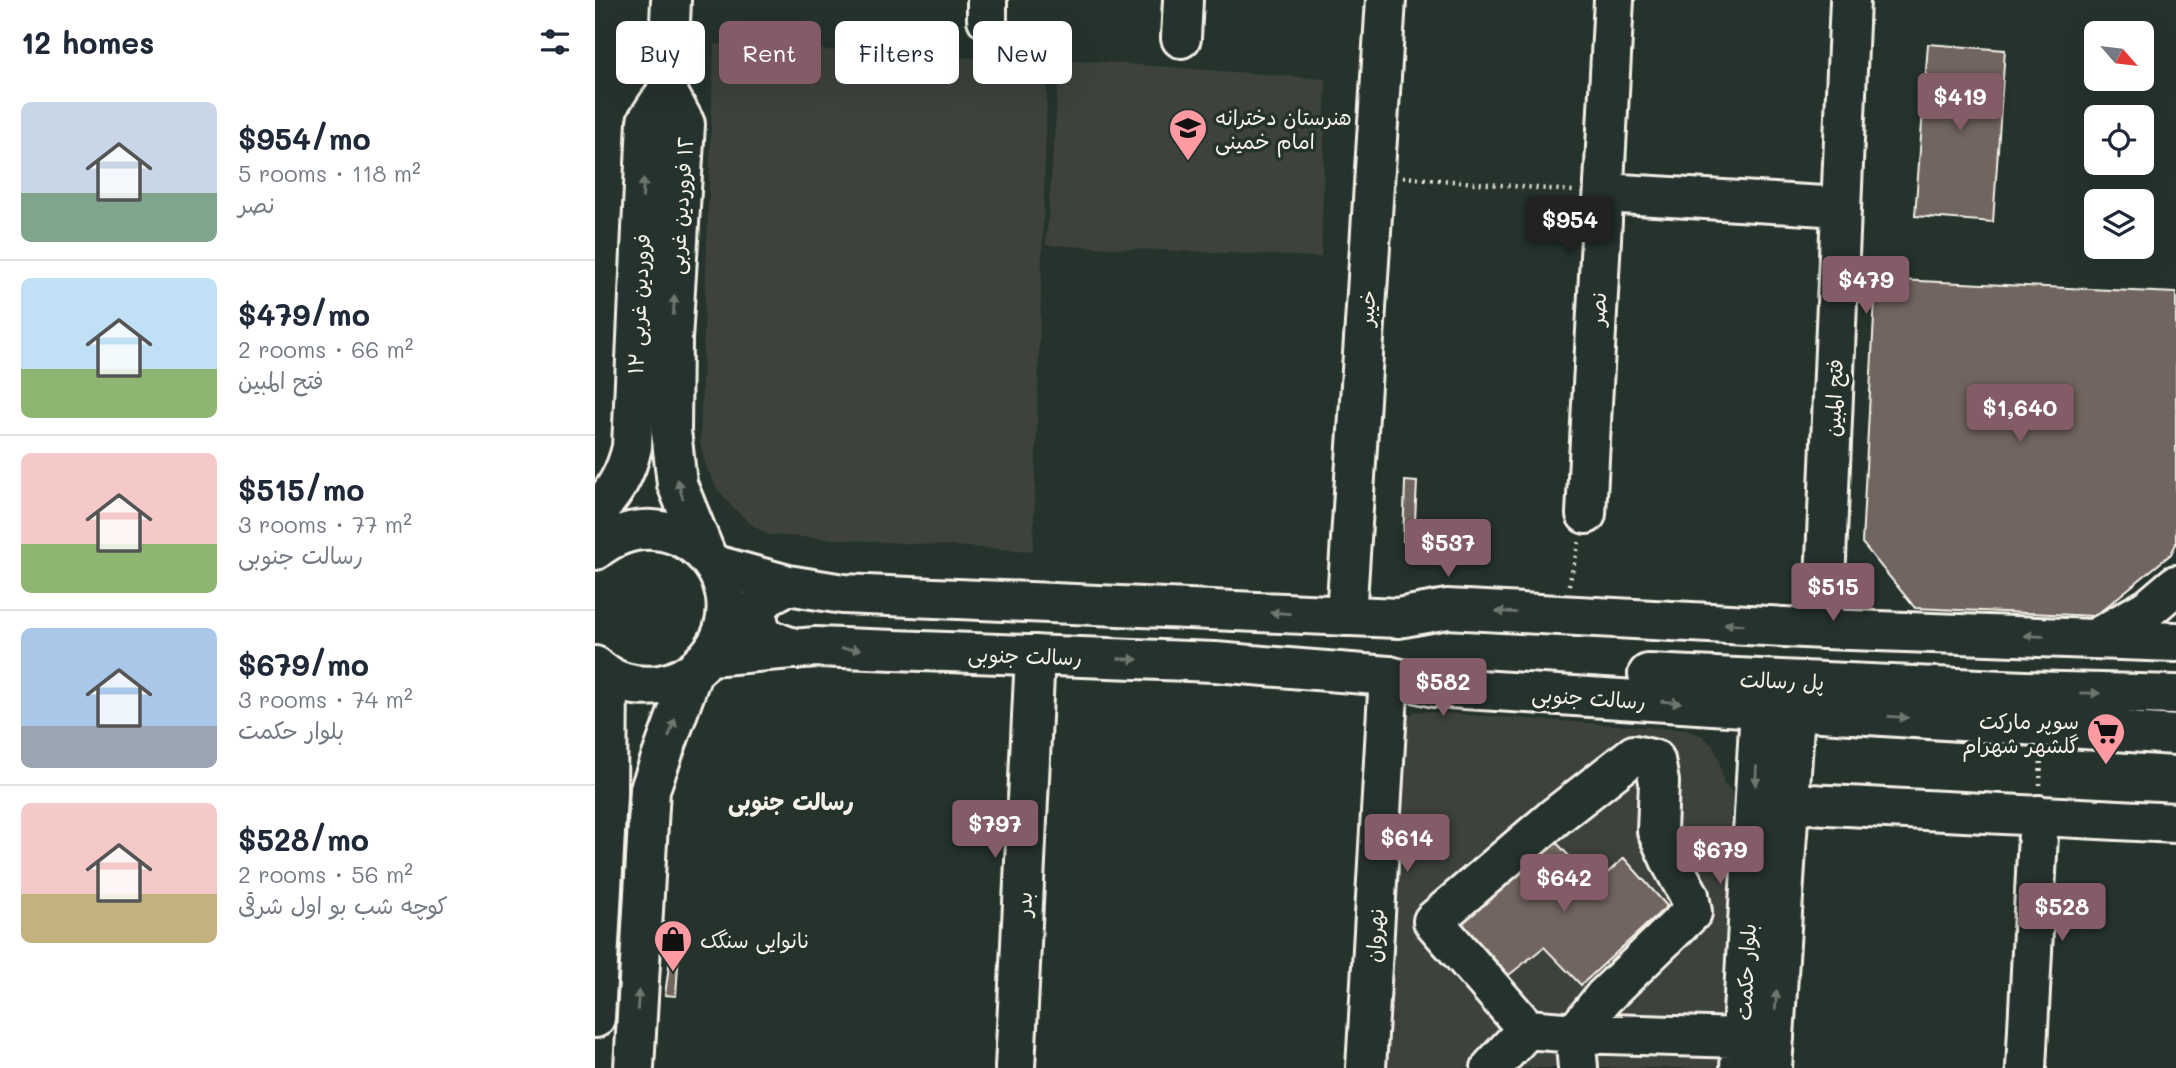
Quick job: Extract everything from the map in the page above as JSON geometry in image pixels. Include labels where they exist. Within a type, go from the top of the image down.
[{"type":"main road","points":[[667,91],[671,0]]},
{"type":"main road","points":[[1181,38],[1183,0]]},
{"type":"main road","name":"خیبر","points":[[1346,616],[1386,0]]},
{"type":"main road","name":"نصر","points":[[1586,514],[1614,0]]},
{"type":"main road","name":"فتح المبین","points":[[1823,629],[1850,0]]},
{"type":"main road","name":"١٢ فروردین غربى","points":[[667,91],[685,124],[670,373]]},
{"type":"main road","name":"۱۲ فروردین غربی","points":[[595,513],[613,493],[627,469],[632,447],[647,121],[667,91]]},
{"type":"main road","points":[[1604,194],[1840,207]]},
{"type":"main road","name":"۱۲ فروردین غربی","points":[[634,1068],[650,789],[701,664],[722,635],[726,611],[724,587],[677,484],[671,431],[670,373]]},
{"type":"main road","points":[[595,550],[609,538],[633,530],[659,529],[684,537],[710,559],[788,585],[843,594],[1398,618],[1447,609],[1823,629],[2176,642]]},
{"type":"main road","points":[[788,585],[769,595],[759,606],[759,626],[765,636],[797,649]]},
{"type":"main road","points":[[2095,638],[2149,608],[2176,585]]},
{"type":"main road","name":"پل رسالت","points":[[1398,618],[1452,633],[1485,650],[1666,675],[2176,695]]},
{"type":"main road","name":"رسالت جنوبی","points":[[599,670],[620,682],[644,687],[669,684],[701,664],[797,649],[829,648],[1215,662],[1389,676],[1434,687],[2176,736]]},
{"type":"main road","name":"پل رسالت","points":[[1389,676],[1485,650],[2176,666]]},
{"type":"main road","name":"بدر","points":[[1015,1068],[1035,655]]},
{"type":"main road","points":[[595,1018],[607,795],[599,670]]},
{"type":"main road","name":"نهروان","points":[[1366,1068],[1389,676]]},
{"type":"main road","name":"بلوار حکمت","points":[[1757,1053],[1789,803],[1778,708]]},
{"type":"main road","name":"بلوار حکمت","points":[[1757,1053],[1778,708]]},
{"type":"main road","points":[[1576,1051],[1604,997],[1692,912],[1689,895],[1657,831],[1660,782],[1655,760],[1634,755],[1556,816],[1433,921],[1527,1029],[1576,1051],[1757,1053]]},
{"type":"main road","points":[[607,795],[611,780],[618,772],[632,769],[644,776],[650,789]]},
{"type":"main road","points":[[1789,803],[2176,823]]},
{"type":"main road","points":[[2026,1068],[2039,815]]},
{"type":"main road","points":[[1490,1068],[1527,1029]]},
{"type":"path","points":[[1375,175],[1604,194]]},
{"type":"path","points":[[1562,615],[1586,514]]},
{"type":"path","points":[[2039,815],[2042,726]]},
{"type":"shaded area","points":[[714,44],[719,44],[719,84],[821,84],[821,50],[835,51],[835,84],[959,84],[959,57],[973,58],[973,84],[1047,84],[1033,551],[769,535],[732,507],[716,487],[706,467],[700,442]]},
{"type":"shaded area","name":"هنرستان دخترانه امام خمینی","points":[[1072,60],[1326,79],[1321,257],[1046,245],[1058,84],[1072,84]]},
{"type":"shaded area","points":[[1415,711],[1686,730],[1702,736],[1712,745],[1719,758],[1723,782],[1739,799],[1725,1068],[1384,1068],[1402,720]]},
{"type":"building","points":[[1928,44],[2005,50],[1993,222],[1915,216]]},
{"type":"building","points":[[1876,279],[2176,293],[2176,544],[2171,554],[2095,616],[1915,608],[1862,543]]},
{"type":"building","points":[[1405,481],[1417,482],[1414,541],[1403,541]]},
{"type":"building","points":[[1555,841],[1595,884],[1624,858],[1667,906],[1581,985],[1544,947],[1509,975],[1461,923]]},
{"type":"building","name":"نانوایی سنگک","points":[[679,950],[676,996],[665,995],[671,951]]},
{"type":"place","name":"هنرستان دخترانه امام خمینی","points":[[1188,162]]},
{"type":"place","name":"سوپر مارکت گلشهر شهرام","points":[[2106,766]]},
{"type":"place","name":"نانوایی سنگک","points":[[673,973]]},
{"type":"district","name":"رسالت جنوبی","points":[[791,801]]}]
